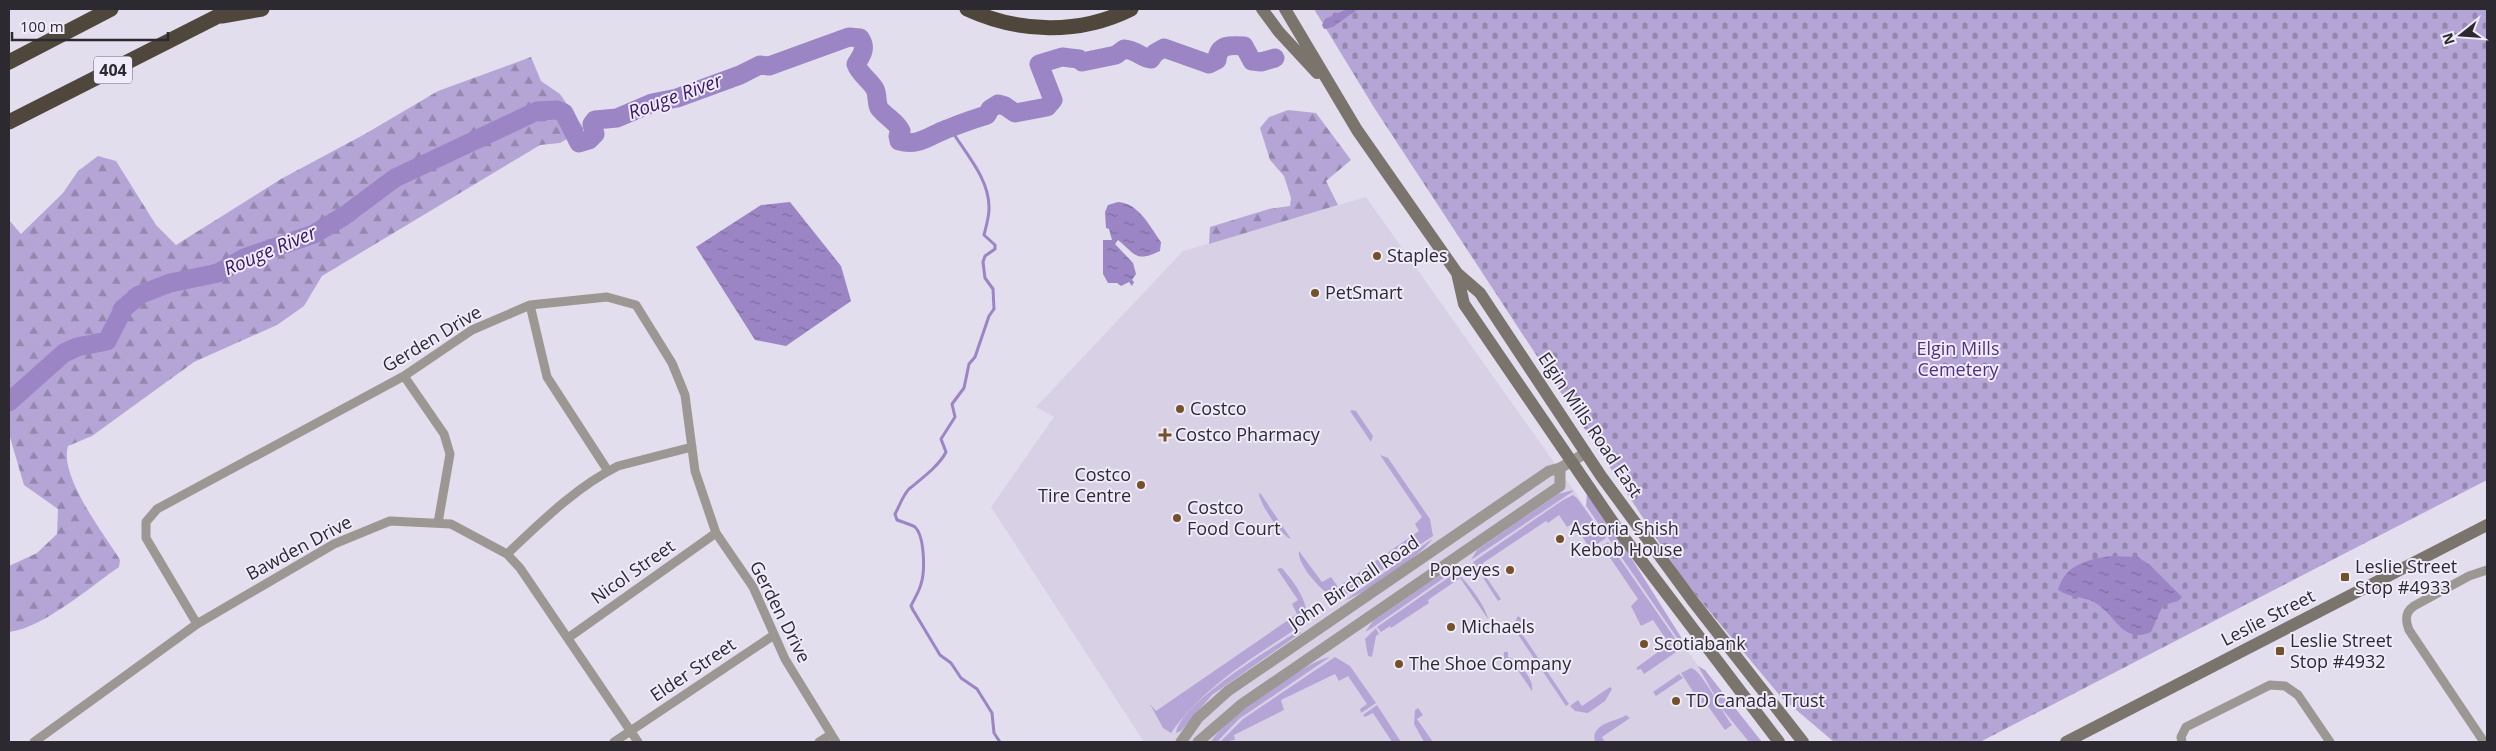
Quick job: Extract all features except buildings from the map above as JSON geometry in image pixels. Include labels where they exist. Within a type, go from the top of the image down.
[{"type":"highway","name":"404","points":[[9,122],[232,9]]},
{"type":"highway","points":[[218,17],[262,9]]},
{"type":"highway","points":[[967,9],[1008,23],[1038,28],[1068,28],[1098,21],[1131,9]]},
{"type":"highway","points":[[9,62],[107,10]]},
{"type":"main road","name":"Elgin Mills Road East","points":[[1262,9],[1278,32],[1329,86]]},
{"type":"main road","name":"Elgin Mills Road East","points":[[1285,9],[1296,24],[1329,86],[1357,130],[1457,273],[1480,293],[1586,453],[1692,600],[1803,742]]},
{"type":"main road","name":"Elgin Mills Road East","points":[[1457,273],[1464,304],[1620,532],[1779,742]]},
{"type":"main road","name":"Leslie Street","points":[[2066,742],[2487,525]]},
{"type":"street","name":"Gerden Drive","points":[[197,624],[146,538],[146,522],[157,509],[404,376],[472,330],[530,305],[606,297],[636,305],[672,363],[685,395],[695,471],[716,533],[753,586],[785,659],[833,738]]},
{"type":"street","points":[[530,305],[547,377],[608,471]]},
{"type":"street","points":[[404,376],[444,434],[450,454],[438,523]]},
{"type":"street","points":[[507,554],[565,501],[608,471],[618,466],[692,447]]},
{"type":"street","name":"John Birchall Road","points":[[1181,742],[1198,718],[1228,691],[1549,472],[1572,462],[1586,453]]},
{"type":"street","name":"John Birchall Road","points":[[1198,742],[1242,704],[1560,486],[1560,468]]},
{"type":"street","name":"Bawden Drive","points":[[34,742],[197,624],[334,544],[390,521],[451,524],[507,554],[520,568],[638,742]]},
{"type":"street","name":"Nicol Street","points":[[568,638],[716,533]]},
{"type":"street","points":[[2484,742],[2409,630],[2406,617],[2408,610],[2414,606],[2469,576],[2487,570]]},
{"type":"street","name":"Elder Street","points":[[614,742],[774,635]]},
{"type":"street","points":[[2182,742],[2181,738],[2186,726],[2270,685],[2285,686],[2298,695],[2330,742]]},
{"type":"street","points":[[819,742],[833,738]]},
{"type":"shaded area","points":[[1366,197],[1752,742],[1144,742],[991,507],[1054,417],[1036,407],[1183,251]]},
{"type":"green space","name":"Elgin Mills Cemetery","points":[[1314,9],[2487,9],[2487,480],[1980,742],[1834,742],[1781,697],[1685,582],[1375,109]]},
{"type":"green space","points":[[531,57],[541,81],[560,94],[584,129],[560,143],[540,145],[322,276],[304,306],[277,325],[194,362],[92,436],[68,446],[67,459],[76,488],[84,504],[120,560],[119,567],[51,615],[22,629],[9,632],[9,566],[37,553],[57,534],[58,509],[24,485],[9,434],[9,220],[21,234],[63,193],[78,171],[98,156],[116,161],[156,225],[176,245],[281,179],[365,134],[438,91]]},
{"type":"green space","points":[[1288,110],[1316,113],[1351,160],[1326,181],[1338,205],[1209,244],[1210,227],[1269,209],[1290,206],[1291,198],[1284,176],[1270,160],[1260,128],[1269,117]]},
{"type":"green space","points":[[1350,411],[1356,411],[1373,436],[1371,442]]},
{"type":"green space","points":[[1380,455],[1388,458],[1430,519],[1433,536],[1337,599],[1325,592],[1306,571],[1299,557],[1299,551],[1322,582],[1331,577],[1338,587],[1419,531],[1415,524],[1422,517]]},
{"type":"green space","points":[[1574,490],[1471,560],[1477,550],[1558,494]]},
{"type":"green space","points":[[1259,493],[1261,494],[1291,539],[1271,519]]},
{"type":"green space","points":[[1587,493],[1613,529],[1681,637],[1682,645],[1586,506]]},
{"type":"green space","points":[[1573,495],[1606,538],[1590,549],[1574,523],[1567,527],[1559,515],[1548,523],[1546,521],[1483,563],[1482,571],[1501,599],[1498,601],[1473,562]]},
{"type":"green space","points":[[1432,539],[1418,554],[1392,574],[1345,600]]},
{"type":"green space","points":[[1608,542],[1679,644],[1675,653],[1644,674],[1641,669],[1638,670],[1636,668],[1669,644],[1653,620],[1641,626],[1631,606],[1638,599],[1602,546]]},
{"type":"green space","points":[[1282,568],[1303,599],[1307,613],[1306,620],[1301,623],[1302,625],[1248,661],[1215,686],[1184,716],[1171,733],[1163,728],[1150,704],[1156,711],[1297,614],[1292,604],[1298,600],[1277,569]]},
{"type":"green space","points":[[1451,573],[1365,632],[1373,621],[1440,575]]},
{"type":"green space","points":[[1455,573],[1464,580],[1475,593],[1488,619],[1460,578],[1428,600],[1429,603],[1391,628],[1390,626],[1381,632],[1377,627]]},
{"type":"green space","points":[[1518,616],[1523,620],[1516,625],[1569,704],[1566,706],[1517,633],[1515,622]]},
{"type":"green space","points":[[1376,628],[1379,634],[1376,636],[1372,657],[1368,656],[1365,639]]},
{"type":"green space","points":[[1302,632],[1212,695],[1181,731],[1176,733],[1181,721],[1208,693],[1264,652],[1293,634]]},
{"type":"green space","points":[[1504,652],[1508,652],[1508,657],[1525,671],[1531,681],[1532,691],[1510,659],[1503,662]]},
{"type":"green space","points":[[1330,657],[1239,719],[1217,742],[1211,742],[1218,732],[1231,720],[1266,693],[1303,669]]},
{"type":"green space","points":[[1335,657],[1350,666],[1376,703],[1361,713],[1360,709],[1367,704],[1348,676],[1339,681],[1335,674],[1281,700],[1284,710],[1234,735],[1235,740],[1220,742],[1243,719]]},
{"type":"green space","points":[[1698,666],[1705,670],[1762,742],[1749,742],[1723,710]]},
{"type":"green space","points":[[1691,668],[1707,684],[1732,725],[1725,730],[1705,702],[1701,704],[1681,673]]},
{"type":"green space","points":[[1679,674],[1683,678],[1656,696],[1653,692]]},
{"type":"green space","points":[[1610,687],[1612,689],[1605,701],[1588,713],[1575,711],[1570,706],[1578,700],[1582,706]]},
{"type":"green space","points":[[1377,705],[1401,742],[1392,742],[1373,713],[1365,717],[1363,715]]},
{"type":"green space","points":[[1418,708],[1423,715],[1417,719],[1433,742],[1424,742],[1414,724],[1415,710]]},
{"type":"green space","points":[[1626,715],[1630,718],[1602,737],[1605,742],[1595,742],[1594,736],[1600,727]]},
{"type":"water","points":[[1347,9],[1358,9],[1333,27],[1324,29],[1322,25],[1325,19]]},
{"type":"water","points":[[790,202],[841,266],[851,301],[786,346],[755,340],[696,247],[761,205]]},
{"type":"water","points":[[1118,202],[1125,203],[1138,211],[1161,242],[1160,251],[1141,257],[1137,256],[1118,240],[1115,244],[1133,263],[1136,274],[1132,280],[1134,282],[1132,286],[1129,282],[1121,286],[1117,283],[1108,283],[1103,274],[1103,240],[1112,240],[1109,229],[1106,228],[1105,212],[1108,205]]},
{"type":"water","points":[[2112,556],[2138,557],[2150,565],[2182,597],[2178,601],[2163,605],[2151,632],[2141,635],[2126,631],[2094,602],[2058,590],[2066,574],[2079,564]]},
{"type":"waterway","name":"Rouge River","points":[[9,402],[64,353],[77,347],[107,341],[124,308],[139,295],[170,283],[218,273],[244,258],[314,234],[344,216],[395,178],[537,111],[557,110],[564,113],[579,143],[589,140],[595,134],[592,124],[595,120],[617,118],[652,103],[677,98],[740,75],[760,65],[769,66],[849,37],[860,38],[862,42],[863,51],[856,64],[875,89],[879,108],[901,131],[898,136],[899,141],[913,142],[924,140],[947,129],[987,115],[990,109],[998,104],[1005,106],[1015,113],[1047,107],[1053,100],[1039,64],[1062,57],[1079,59],[1082,62],[1116,55],[1124,49],[1151,59],[1155,53],[1164,48],[1209,64],[1217,60],[1223,48],[1244,46],[1252,61],[1261,62],[1275,58]]},
{"type":"waterway","points":[[954,128],[955,136],[978,170],[986,189],[989,209],[984,235],[995,245],[995,249],[985,256],[983,262],[985,278],[993,289],[994,309],[989,316],[975,357],[969,364],[964,388],[952,404],[955,417],[941,439],[946,452],[934,467],[909,489],[895,514],[897,520],[915,527],[921,538],[922,579],[911,606],[940,655],[951,663],[961,678],[977,689],[992,713],[994,733],[1000,742]]},
{"type":"place","name":"Staples","points":[[1377,256]]},
{"type":"place","name":"PetSmart","points":[[1315,293]]},
{"type":"place","name":"Costco","points":[[1180,409]]},
{"type":"place","name":"Costco Pharmacy","points":[[1165,435]]},
{"type":"place","name":"Costco Tire Centre","points":[[1141,485]]},
{"type":"place","name":"Costco Food Court","points":[[1177,518]]},
{"type":"place","name":"Astoria Shish Kebob House","points":[[1560,539]]},
{"type":"place","name":"Popeyes","points":[[1510,570]]},
{"type":"place","name":"Leslie Street Stop #4933","points":[[2345,577]]},
{"type":"place","name":"Michaels","points":[[1451,627]]},
{"type":"place","name":"Scotiabank","points":[[1644,644]]},
{"type":"place","name":"Leslie Street Stop #4932","points":[[2280,651]]},
{"type":"place","name":"The Shoe Company","points":[[1399,664]]},
{"type":"place","name":"TD Canada Trust","points":[[1676,701]]}]
